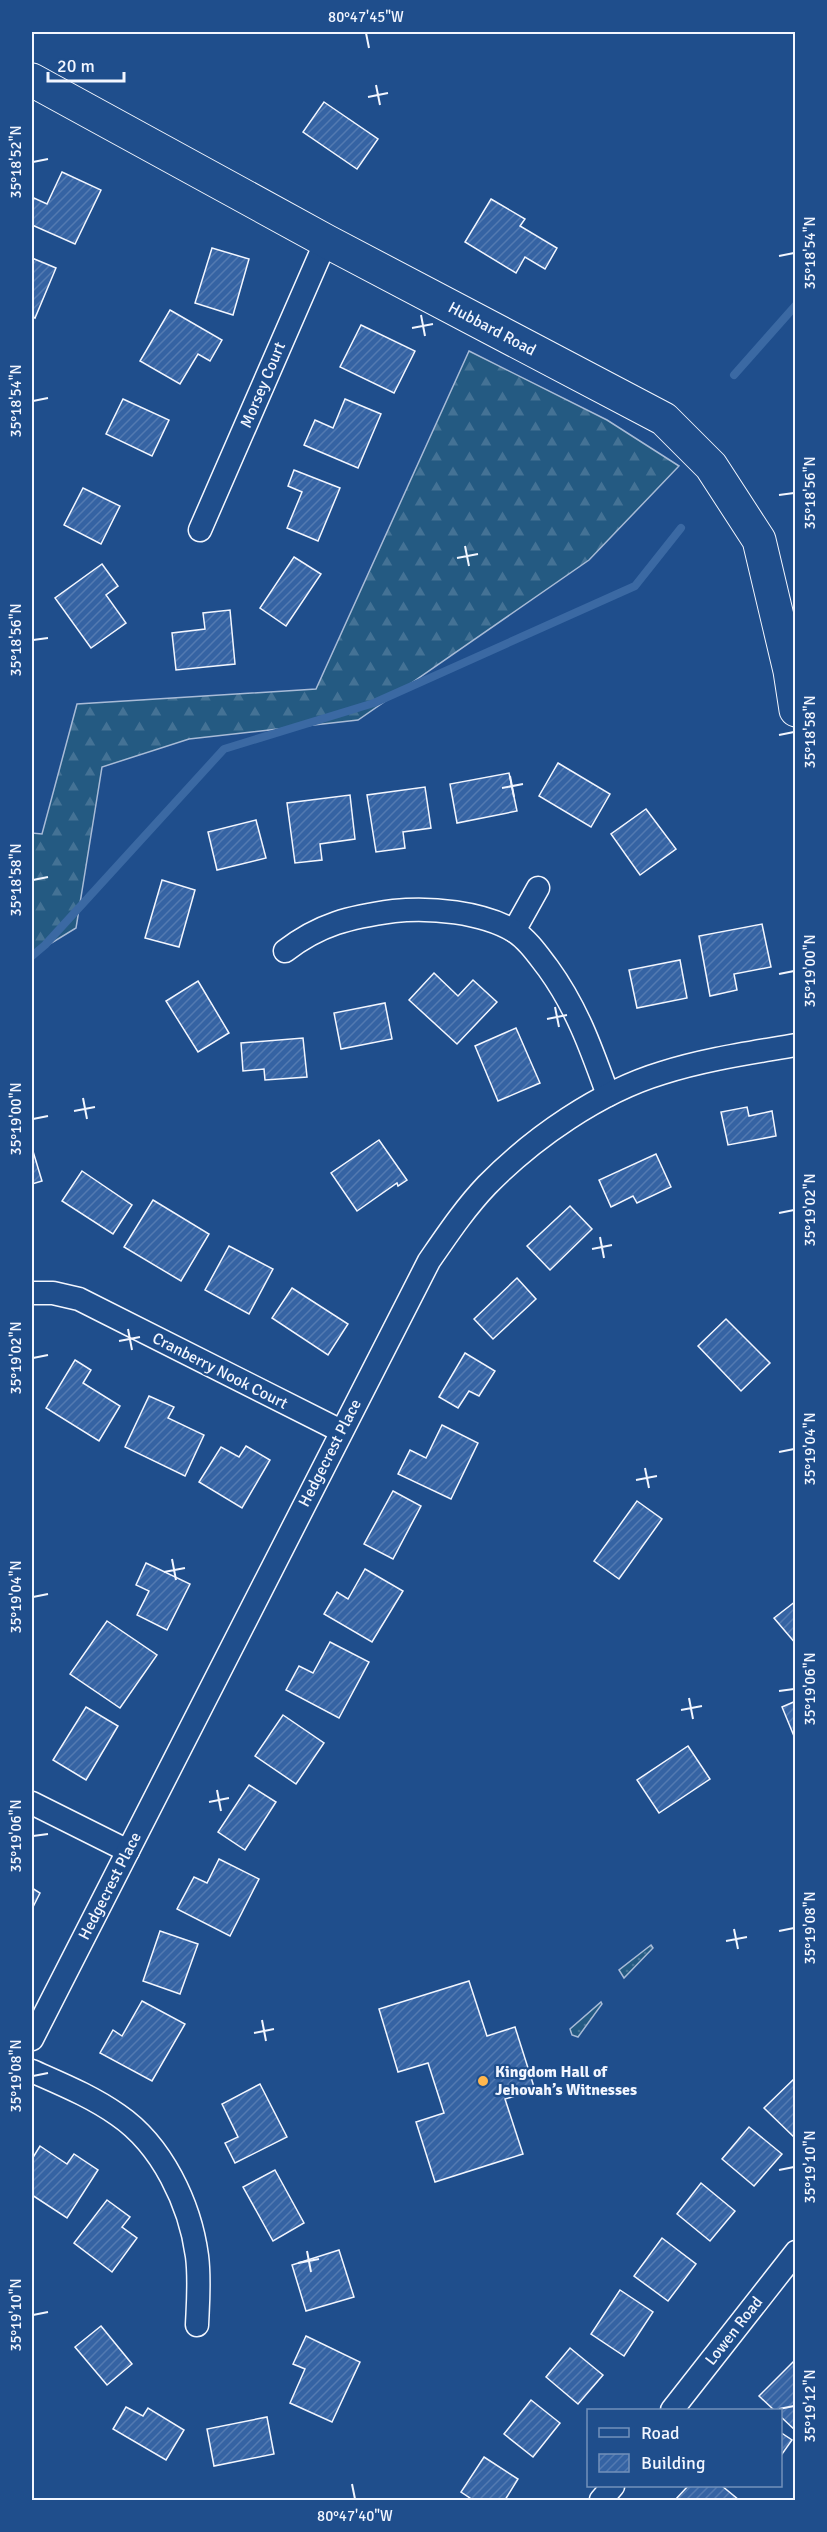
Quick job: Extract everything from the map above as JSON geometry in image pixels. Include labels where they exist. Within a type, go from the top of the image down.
[{"type":"main road","name":"Hubbard Road","points":[[32,80],[326,241],[664,419],[711,466],[759,540],[793,670],[795,710]]},
{"type":"street","name":"Morsey Court","points":[[200,530],[326,241]]},
{"type":"street","points":[[514,931],[538,888]]},
{"type":"street","points":[[285,951],[318,928],[339,920],[405,910],[435,909],[487,920],[514,931],[534,948],[564,991],[580,1020],[608,1095]]},
{"type":"street","name":"Hedgecrest Place","points":[[32,2039],[341,1431],[429,1261],[451,1227],[486,1186],[512,1162],[547,1135],[608,1095],[660,1073],[708,1060],[795,1045]]},
{"type":"street","name":"Cranberry Nook Court","points":[[32,1293],[53,1293],[79,1299],[341,1431]]},
{"type":"street","points":[[32,1803],[128,1851]]},
{"type":"street","points":[[32,2071],[96,2101],[119,2115],[141,2133],[157,2154],[189,2221],[197,2255],[199,2290],[197,2325]]},
{"type":"street","name":"Lowen Road","points":[[673,2409],[795,2252]]},
{"type":"street","points":[[601,2500],[612,2487]]},
{"type":"green space","points":[[469,351],[607,420],[679,466],[589,560],[358,720],[189,739],[102,767],[76,928],[32,955],[32,833],[42,834],[77,704],[316,689]]},
{"type":"green space","points":[[651,1945],[653,1948],[624,1978],[619,1970]]},
{"type":"green space","points":[[601,2002],[602,2004],[578,2037],[572,2035],[570,2029]]},
{"type":"building","points":[[324,102],[378,139],[357,169],[303,132]]},
{"type":"building","points":[[62,172],[101,190],[75,244],[32,225],[34,198],[47,204]]},
{"type":"building","points":[[491,199],[525,219],[520,226],[557,248],[545,269],[525,257],[516,273],[465,242]]},
{"type":"building","points":[[212,248],[249,259],[233,315],[195,303]]},
{"type":"building","points":[[32,258],[56,268],[35,318],[32,316]]},
{"type":"building","points":[[170,310],[222,340],[210,361],[198,354],[180,384],[140,361]]},
{"type":"building","points":[[361,325],[415,351],[394,393],[340,367]]},
{"type":"building","points":[[123,399],[169,420],[152,456],[106,434]]},
{"type":"building","points":[[345,399],[381,414],[358,468],[304,445],[315,420],[333,428]]},
{"type":"building","points":[[294,470],[340,488],[318,541],[287,528],[302,492],[288,486]]},
{"type":"building","points":[[83,488],[120,506],[101,544],[64,525]]},
{"type":"building","points":[[294,557],[321,574],[286,626],[260,608]]},
{"type":"building","points":[[102,564],[118,586],[106,595],[126,623],[91,648],[55,598]]},
{"type":"building","points":[[230,610],[235,664],[176,670],[172,633],[205,629],[203,613]]},
{"type":"building","points":[[558,763],[610,794],[591,827],[539,796]]},
{"type":"building","points":[[509,773],[517,811],[457,823],[450,784]]},
{"type":"building","points":[[425,787],[431,828],[403,832],[405,848],[376,852],[367,795]]},
{"type":"building","points":[[350,795],[355,839],[320,844],[322,860],[295,863],[287,803]]},
{"type":"building","points":[[646,809],[676,849],[640,875],[611,834]]},
{"type":"building","points":[[256,820],[266,858],[217,870],[208,832]]},
{"type":"building","points":[[162,880],[195,890],[179,947],[145,938]]},
{"type":"building","points":[[762,924],[771,967],[734,974],[737,990],[710,996],[699,936]]},
{"type":"building","points":[[680,960],[687,998],[637,1008],[629,970]]},
{"type":"building","points":[[434,973],[458,996],[473,980],[497,1002],[457,1044],[409,1000]]},
{"type":"building","points":[[198,981],[229,1033],[198,1052],[166,1001]]},
{"type":"building","points":[[385,1003],[392,1039],[341,1049],[334,1013]]},
{"type":"building","points":[[516,1028],[540,1083],[498,1101],[475,1046]]},
{"type":"building","points":[[303,1038],[307,1077],[265,1080],[264,1069],[243,1071],[241,1043]]},
{"type":"building","points":[[747,1107],[749,1116],[772,1111],[776,1136],[728,1145],[721,1112]]},
{"type":"building","points":[[379,1140],[407,1180],[398,1186],[397,1183],[357,1211],[331,1173]]},
{"type":"building","points":[[32,1148],[42,1181],[32,1184]]},
{"type":"building","points":[[656,1154],[671,1187],[637,1203],[633,1196],[611,1207],[599,1180]]},
{"type":"building","points":[[82,1171],[132,1205],[113,1234],[62,1201]]},
{"type":"building","points":[[153,1200],[209,1234],[181,1281],[124,1247]]},
{"type":"building","points":[[570,1206],[592,1229],[550,1270],[527,1246]]},
{"type":"building","points":[[229,1246],[273,1269],[249,1314],[205,1290]]},
{"type":"building","points":[[517,1278],[536,1299],[493,1339],[474,1319]]},
{"type":"building","points":[[292,1288],[348,1324],[328,1355],[272,1318]]},
{"type":"building","points":[[726,1319],[770,1363],[741,1391],[698,1346]]},
{"type":"building","points":[[465,1353],[495,1371],[479,1396],[469,1391],[458,1408],[439,1397]]},
{"type":"building","points":[[75,1360],[91,1370],[83,1383],[120,1406],[99,1441],[46,1408]]},
{"type":"building","points":[[149,1396],[174,1407],[168,1418],[204,1435],[185,1476],[125,1447]]},
{"type":"building","points":[[442,1425],[478,1443],[451,1499],[398,1474],[410,1450],[426,1458]]},
{"type":"building","points":[[246,1446],[270,1460],[242,1508],[199,1482],[221,1447],[239,1457]]},
{"type":"building","points":[[393,1491],[421,1506],[393,1559],[364,1544]]},
{"type":"building","points":[[637,1501],[662,1519],[619,1579],[594,1561]]},
{"type":"building","points":[[146,1563],[190,1584],[167,1630],[137,1615],[149,1591],[136,1585]]},
{"type":"building","points":[[365,1569],[403,1591],[372,1642],[324,1614],[337,1592],[348,1599]]},
{"type":"building","points":[[796,1601],[796,1644],[774,1618]]},
{"type":"building","points":[[107,1621],[157,1655],[120,1708],[70,1674]]},
{"type":"building","points":[[330,1642],[369,1662],[339,1718],[286,1690],[299,1666],[313,1673]]},
{"type":"building","points":[[796,1701],[796,1741],[782,1707]]},
{"type":"building","points":[[86,1707],[118,1726],[86,1780],[53,1760]]},
{"type":"building","points":[[283,1715],[324,1743],[296,1784],[255,1756]]},
{"type":"building","points":[[688,1746],[710,1779],[659,1813],[637,1780]]},
{"type":"building","points":[[249,1785],[276,1802],[245,1850],[218,1832]]},
{"type":"building","points":[[219,1859],[259,1879],[230,1936],[177,1909],[194,1877],[207,1883]]},
{"type":"building","points":[[32,1888],[40,1893],[32,1909]]},
{"type":"building","points":[[160,1931],[198,1944],[180,1994],[143,1981]]},
{"type":"building","name":"Kingdom Hall of Jehovah’s Witnesses","points":[[469,1981],[487,2036],[515,2027],[535,2090],[505,2099],[523,2154],[435,2182],[416,2122],[444,2113],[428,2063],[398,2072],[379,2009]]},
{"type":"building","points":[[142,2001],[185,2024],[152,2081],[100,2053],[113,2030],[122,2036]]},
{"type":"building","points":[[796,2077],[796,2139],[764,2108]]},
{"type":"building","points":[[260,2084],[287,2137],[235,2163],[225,2143],[238,2137],[222,2104]]},
{"type":"building","points":[[749,2127],[782,2154],[754,2186],[722,2159]]},
{"type":"building","points":[[40,2146],[67,2164],[74,2154],[98,2170],[67,2218],[32,2195],[32,2159]]},
{"type":"building","points":[[275,2170],[304,2223],[273,2241],[243,2187]]},
{"type":"building","points":[[701,2183],[735,2211],[710,2241],[677,2214]]},
{"type":"building","points":[[107,2200],[130,2217],[122,2227],[137,2238],[112,2272],[74,2243]]},
{"type":"building","points":[[662,2238],[696,2264],[668,2301],[634,2276]]},
{"type":"building","points":[[339,2250],[354,2297],[306,2311],[292,2265]]},
{"type":"building","points":[[620,2290],[653,2312],[624,2356],[591,2334]]},
{"type":"building","points":[[101,2326],[132,2364],[107,2385],[75,2347]]},
{"type":"building","points":[[306,2336],[360,2362],[332,2422],[290,2403],[305,2369],[293,2364]]},
{"type":"building","points":[[570,2348],[603,2375],[578,2404],[546,2377]]},
{"type":"building","points":[[796,2359],[796,2431],[782,2418],[782,2409],[773,2409],[759,2396]]},
{"type":"building","points":[[531,2400],[560,2423],[533,2457],[504,2434]]},
{"type":"building","points":[[126,2407],[143,2416],[148,2408],[184,2430],[166,2460],[113,2429]]},
{"type":"building","points":[[267,2417],[274,2454],[214,2466],[207,2429]]},
{"type":"building","points":[[782,2433],[792,2440],[782,2454]]},
{"type":"building","points":[[484,2457],[518,2479],[505,2500],[473,2500],[461,2492]]},
{"type":"building","points":[[687,2487],[723,2487],[739,2500],[675,2500]]},
{"type":"waterway","points":[[734,375],[796,305]]},
{"type":"waterway","points":[[32,956],[45,945],[224,749],[374,703],[635,586],[681,528]]},
{"type":"place","name":"Kingdom Hall of Jehovah’s Witnesses","points":[[483,2081]]}]
